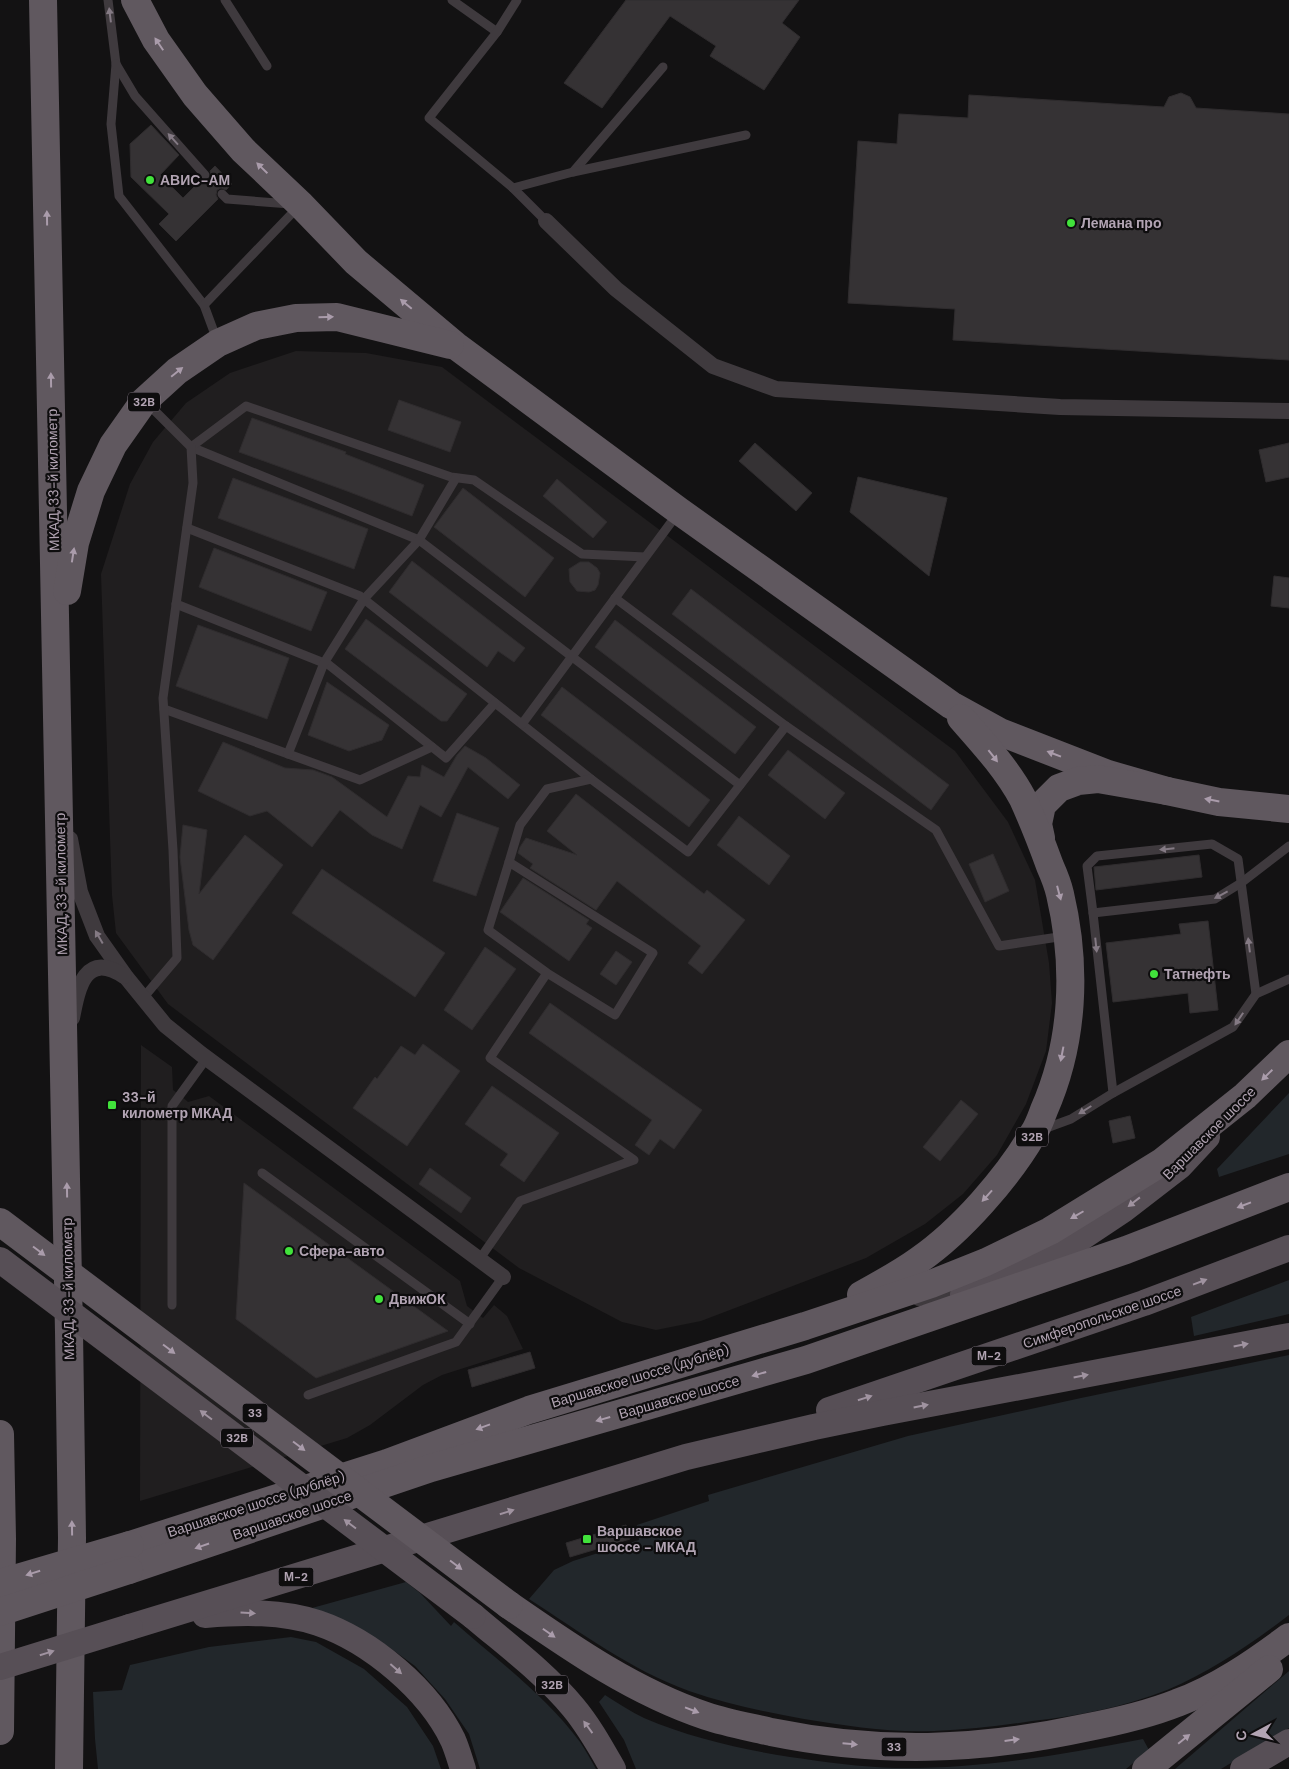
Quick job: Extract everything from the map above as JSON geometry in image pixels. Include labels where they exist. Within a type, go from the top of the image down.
[{"type":"highway","name":"МКАД, 33-й километр","points":[[43,0],[70,1391],[72,1633],[70,1769]]},
{"type":"highway","points":[[135,0],[156,40],[195,95],[244,150],[356,262],[456,346],[679,512],[951,705],[1000,732],[1108,774],[1167,791]]},
{"type":"highway","name":"32B","points":[[57,725],[62,625],[75,543],[91,491],[113,446],[144,400],[177,371],[218,343],[256,326],[296,318],[337,317],[456,346]]},
{"type":"highway","name":"32B","points":[[805,1326],[886,1281],[928,1253],[955,1230],[988,1195],[1016,1160],[1034,1133],[1051,1094],[1062,1059],[1071,981],[1068,935],[1060,893],[1022,798],[995,757],[951,705]]},
{"type":"highway","points":[[1043,847],[1038,824],[1042,805],[1059,788],[1078,781],[1098,779],[1218,802],[1289,809]]},
{"type":"highway","name":"Варшавское шоссе","points":[[1245,1096],[1289,1054]]},
{"type":"highway","name":"Варшавское шоссе (дублёр)","points":[[0,1583],[130,1557],[529,1410],[805,1326],[931,1284],[986,1262],[1050,1231],[1162,1162],[1245,1096]]},
{"type":"highway","points":[[806,1360],[1072,1270],[1289,1187]]},
{"type":"highway","name":"33","points":[[0,1222],[509,1605],[559,1640],[630,1683],[667,1701],[706,1716],[791,1736],[839,1743],[891,1747],[936,1748],[1041,1736],[1143,1714],[1178,1703],[1213,1688],[1251,1665],[1289,1637]]},
{"type":"highway","name":"Варшавское шоссе","points":[[0,1612],[130,1557],[806,1360]]},
{"type":"highway","points":[[0,1434],[0,1731]]},
{"type":"highway","points":[[1146,1769],[1259,1679],[1289,1651]]},
{"type":"main road","name":"Варшавское шоссе","points":[[806,1360],[972,1290],[1072,1244],[1123,1210],[1180,1166],[1245,1096]]},
{"type":"main road","name":"Симферопольское шоссе","points":[[686,1457],[1144,1303],[1289,1248]]},
{"type":"main road","name":"32B","points":[[0,1260],[473,1616],[545,1678],[573,1706],[596,1738],[614,1769]]},
{"type":"main road","points":[[686,1457],[882,1413],[1289,1336]]},
{"type":"main road","name":"М-2","points":[[0,1667],[686,1457]]},
{"type":"main road","points":[[130,1627],[181,1618],[236,1612],[280,1615],[318,1623],[350,1637],[374,1652],[406,1678],[432,1707],[453,1740],[463,1769]]},
{"type":"main road","points":[[72,1633],[80,1769]]},
{"type":"main road","points":[[1243,1769],[1289,1742]]},
{"type":"street","points":[[546,221],[616,289],[713,366],[776,389],[1060,407],[1289,411]]},
{"type":"street","points":[[58,770],[80,892],[97,936],[126,977],[165,1025],[206,1058],[503,1278]]},
{"type":"street","points":[[1258,806],[1289,795]]},
{"type":"street","points":[[65,1097],[69,1034],[78,990],[86,974],[99,967],[113,969],[126,977]]},
{"type":"street","points":[[864,1306],[972,1290],[1072,1270]]},
{"type":"lane","points":[[108,0],[116,64],[111,124],[119,196],[204,305],[218,343]]},
{"type":"lane","points":[[225,0],[267,66]]},
{"type":"lane","points":[[452,0],[496,32]]},
{"type":"lane","points":[[517,0],[496,32],[429,118],[513,188],[546,221]]},
{"type":"lane","points":[[116,64],[135,96],[205,175]]},
{"type":"lane","points":[[573,172],[663,67]]},
{"type":"lane","points":[[513,188],[573,172],[746,135]]},
{"type":"lane","points":[[222,194],[227,199],[301,205]]},
{"type":"lane","points":[[204,305],[301,205]]},
{"type":"lane","points":[[144,400],[191,446],[419,540],[740,785]]},
{"type":"lane","points":[[191,446],[246,406],[456,478],[474,480],[582,554],[645,558]]},
{"type":"lane","points":[[143,998],[177,958],[173,850],[163,698],[193,484],[191,446]]},
{"type":"lane","points":[[288,754],[324,663],[364,599],[419,540],[456,478]]},
{"type":"lane","points":[[522,724],[679,512]]},
{"type":"lane","points":[[187,528],[360,596],[591,779],[688,852],[786,726]]},
{"type":"lane","points":[[615,598],[786,726],[936,830],[999,946],[1068,935]]},
{"type":"lane","points":[[176,604],[329,665],[446,758],[495,703]]},
{"type":"lane","points":[[164,709],[360,780],[432,747]]},
{"type":"lane","points":[[509,862],[653,954],[615,1016],[547,973],[488,930],[520,825],[547,789],[591,779]]},
{"type":"lane","points":[[1113,1093],[1087,866],[1097,856],[1212,844],[1238,859],[1256,994]]},
{"type":"lane","points":[[1093,913],[1216,898],[1241,883],[1289,846]]},
{"type":"lane","points":[[479,1260],[520,1201],[634,1160],[490,1058],[547,973]]},
{"type":"lane","points":[[1034,1133],[1071,1119],[1113,1093],[1233,1027],[1256,994],[1289,979]]},
{"type":"lane","points":[[172,1305],[172,1106],[206,1058]]},
{"type":"lane","points":[[262,1173],[470,1324]]},
{"type":"lane","points":[[308,1395],[456,1342],[503,1278]]},
{"type":"shaded area","points":[[296,351],[366,353],[442,367],[955,751],[1008,822],[1035,880],[1049,963],[1052,1003],[1046,1051],[1026,1104],[997,1155],[963,1194],[925,1224],[866,1258],[701,1321],[656,1330],[622,1322],[519,1268],[168,1004],[116,933],[112,895],[101,574],[130,484],[153,442],[186,403],[230,373]]},
{"type":"shaded area","points":[[141,1045],[172,1067],[173,1090],[188,1102],[209,1096],[460,1281],[467,1306],[483,1318],[494,1305],[507,1316],[523,1349],[442,1375],[423,1385],[370,1425],[347,1438],[140,1501]]},
{"type":"shaded area","points":[[1289,1093],[1289,1154],[1219,1177],[1217,1169]]},
{"type":"shaded area","points":[[1289,1280],[1289,1314],[1194,1336],[1191,1317]]},
{"type":"shaded area","points":[[1289,1355],[1289,1615],[1215,1666],[1184,1683],[1134,1701],[1101,1710],[971,1729],[885,1730],[804,1719],[731,1704],[703,1696],[668,1682],[606,1650],[529,1599],[554,1570],[573,1561],[639,1540],[637,1525],[709,1501],[708,1495],[908,1436]]},
{"type":"shaded area","points":[[406,1582],[420,1593],[451,1626],[454,1622],[536,1693],[580,1742],[596,1769],[480,1769],[469,1734],[445,1699],[415,1666],[386,1645],[312,1608]]},
{"type":"shaded area","points":[[291,1637],[316,1642],[364,1669],[407,1707],[433,1746],[441,1769],[98,1769],[93,1692],[122,1690],[130,1665],[209,1647]]},
{"type":"shaded area","points":[[1289,1671],[1289,1728],[1221,1769],[1175,1769]]},
{"type":"shaded area","points":[[605,1695],[644,1718],[698,1737],[771,1754],[816,1761],[896,1768],[958,1766],[1020,1760],[1143,1739],[1149,1750],[1126,1769],[636,1769],[624,1740],[599,1702]]},
{"type":"building","points":[[626,0],[799,0],[782,23],[800,37],[764,90],[710,56],[716,46],[670,16],[602,108],[564,83]]},
{"type":"building","name":"Лемана про","points":[[1181,93],[1190,97],[1196,108],[1289,114],[1289,360],[953,340],[955,309],[848,303],[858,141],[897,144],[899,114],[968,118],[969,95],[1164,107],[1169,97]]},
{"type":"building","name":"АВИС-АМ","points":[[151,125],[179,155],[160,175],[183,198],[201,180],[206,181],[209,179],[210,171],[215,166],[232,184],[226,190],[221,188],[217,190],[216,195],[218,199],[176,241],[159,224],[169,214],[131,177],[130,144]]},
{"type":"building","points":[[399,400],[461,422],[450,452],[388,430]]},
{"type":"building","points":[[252,418],[346,452],[345,454],[424,485],[412,516],[239,452]]},
{"type":"building","points":[[755,443],[812,493],[796,511],[739,461]]},
{"type":"building","points":[[1289,443],[1289,477],[1266,482],[1259,450]]},
{"type":"building","points":[[858,477],[947,498],[929,576],[850,512]]},
{"type":"building","points":[[233,478],[368,529],[354,569],[218,518]]},
{"type":"building","points":[[557,479],[607,522],[593,538],[543,496]]},
{"type":"building","points":[[463,488],[554,558],[525,597],[434,527]]},
{"type":"building","points":[[214,548],[327,592],[311,631],[199,587]]},
{"type":"building","points":[[412,561],[525,648],[514,662],[498,651],[487,667],[389,592]]},
{"type":"building","points":[[580,562],[589,562],[600,573],[595,590],[589,592],[577,591],[570,582],[569,569]]},
{"type":"building","points":[[1274,576],[1289,578],[1289,608],[1271,606]]},
{"type":"building","points":[[691,589],[949,785],[931,810],[672,614]]},
{"type":"building","points":[[366,619],[467,694],[447,721],[441,721],[345,649]]},
{"type":"building","points":[[615,620],[756,727],[735,754],[595,647]]},
{"type":"building","points":[[198,625],[289,658],[267,719],[176,686]]},
{"type":"building","points":[[327,682],[389,725],[382,740],[349,751],[308,735]]},
{"type":"building","points":[[562,687],[710,800],[689,827],[541,715]]},
{"type":"building","points":[[223,742],[285,768],[313,770],[332,777],[387,817],[408,776],[420,777],[422,765],[444,777],[457,755],[465,746],[486,758],[520,785],[508,799],[468,767],[441,817],[420,805],[402,849],[372,835],[340,810],[312,847],[267,811],[250,816],[198,791]]},
{"type":"building","points":[[788,750],[845,793],[825,819],[768,775]]},
{"type":"building","points":[[576,794],[704,894],[707,890],[745,920],[702,974],[688,963],[701,946],[617,881],[596,910],[530,868],[533,864],[518,853],[526,838],[577,855],[547,831]]},
{"type":"building","points":[[457,813],[499,828],[476,896],[433,881]]},
{"type":"building","points":[[739,816],[790,856],[769,885],[717,845]]},
{"type":"building","points":[[183,825],[207,830],[199,894],[245,835],[283,865],[213,960],[193,945],[189,930],[180,857]]},
{"type":"building","points":[[993,854],[1009,891],[985,902],[969,864]]},
{"type":"building","points":[[1199,855],[1202,877],[1096,890],[1094,867]]},
{"type":"building","points":[[322,869],[445,953],[415,997],[292,913]]},
{"type":"building","points":[[523,878],[589,920],[586,924],[592,928],[569,961],[500,912]]},
{"type":"building","points":[[1208,921],[1218,1010],[1190,1013],[1188,993],[1113,1002],[1106,943],[1181,934],[1179,924]]},
{"type":"building","points":[[485,947],[516,969],[472,1030],[444,1010]]},
{"type":"building","points":[[616,951],[632,962],[616,985],[600,974]]},
{"type":"building","points":[[550,1003],[702,1110],[674,1149],[660,1139],[649,1155],[635,1145],[652,1120],[529,1033]]},
{"type":"building","points":[[423,1044],[460,1071],[407,1146],[353,1108],[375,1077],[377,1079],[401,1046],[415,1055]]},
{"type":"building","points":[[492,1086],[559,1133],[524,1182],[500,1165],[508,1154],[465,1124]]},
{"type":"building","points":[[961,1100],[978,1114],[940,1161],[923,1147]]},
{"type":"building","points":[[1130,1116],[1135,1138],[1113,1143],[1109,1121]]},
{"type":"building","points":[[430,1168],[471,1198],[461,1213],[419,1184]]},
{"type":"building","name":"Сфера-авто","points":[[244,1183],[448,1331],[316,1378],[236,1319]]},
{"type":"building","points":[[530,1352],[535,1368],[472,1387],[468,1370]]},
{"type":"building","points":[[626,1525],[630,1539],[570,1557],[566,1543]]},
{"type":"place","name":"АВИС-АМ","points":[[150,180]]},
{"type":"place","name":"Лемана про","points":[[1071,223]]},
{"type":"place","name":"Татнефть","points":[[1154,974]]},
{"type":"place","name":"33-й километр МКАД","points":[[112,1105]]},
{"type":"place","name":"Сфера-авто","points":[[289,1251]]},
{"type":"place","name":"ДвижОК","points":[[379,1299]]},
{"type":"place","name":"Варшавское шоссе - МКАД","points":[[587,1539]]}]
